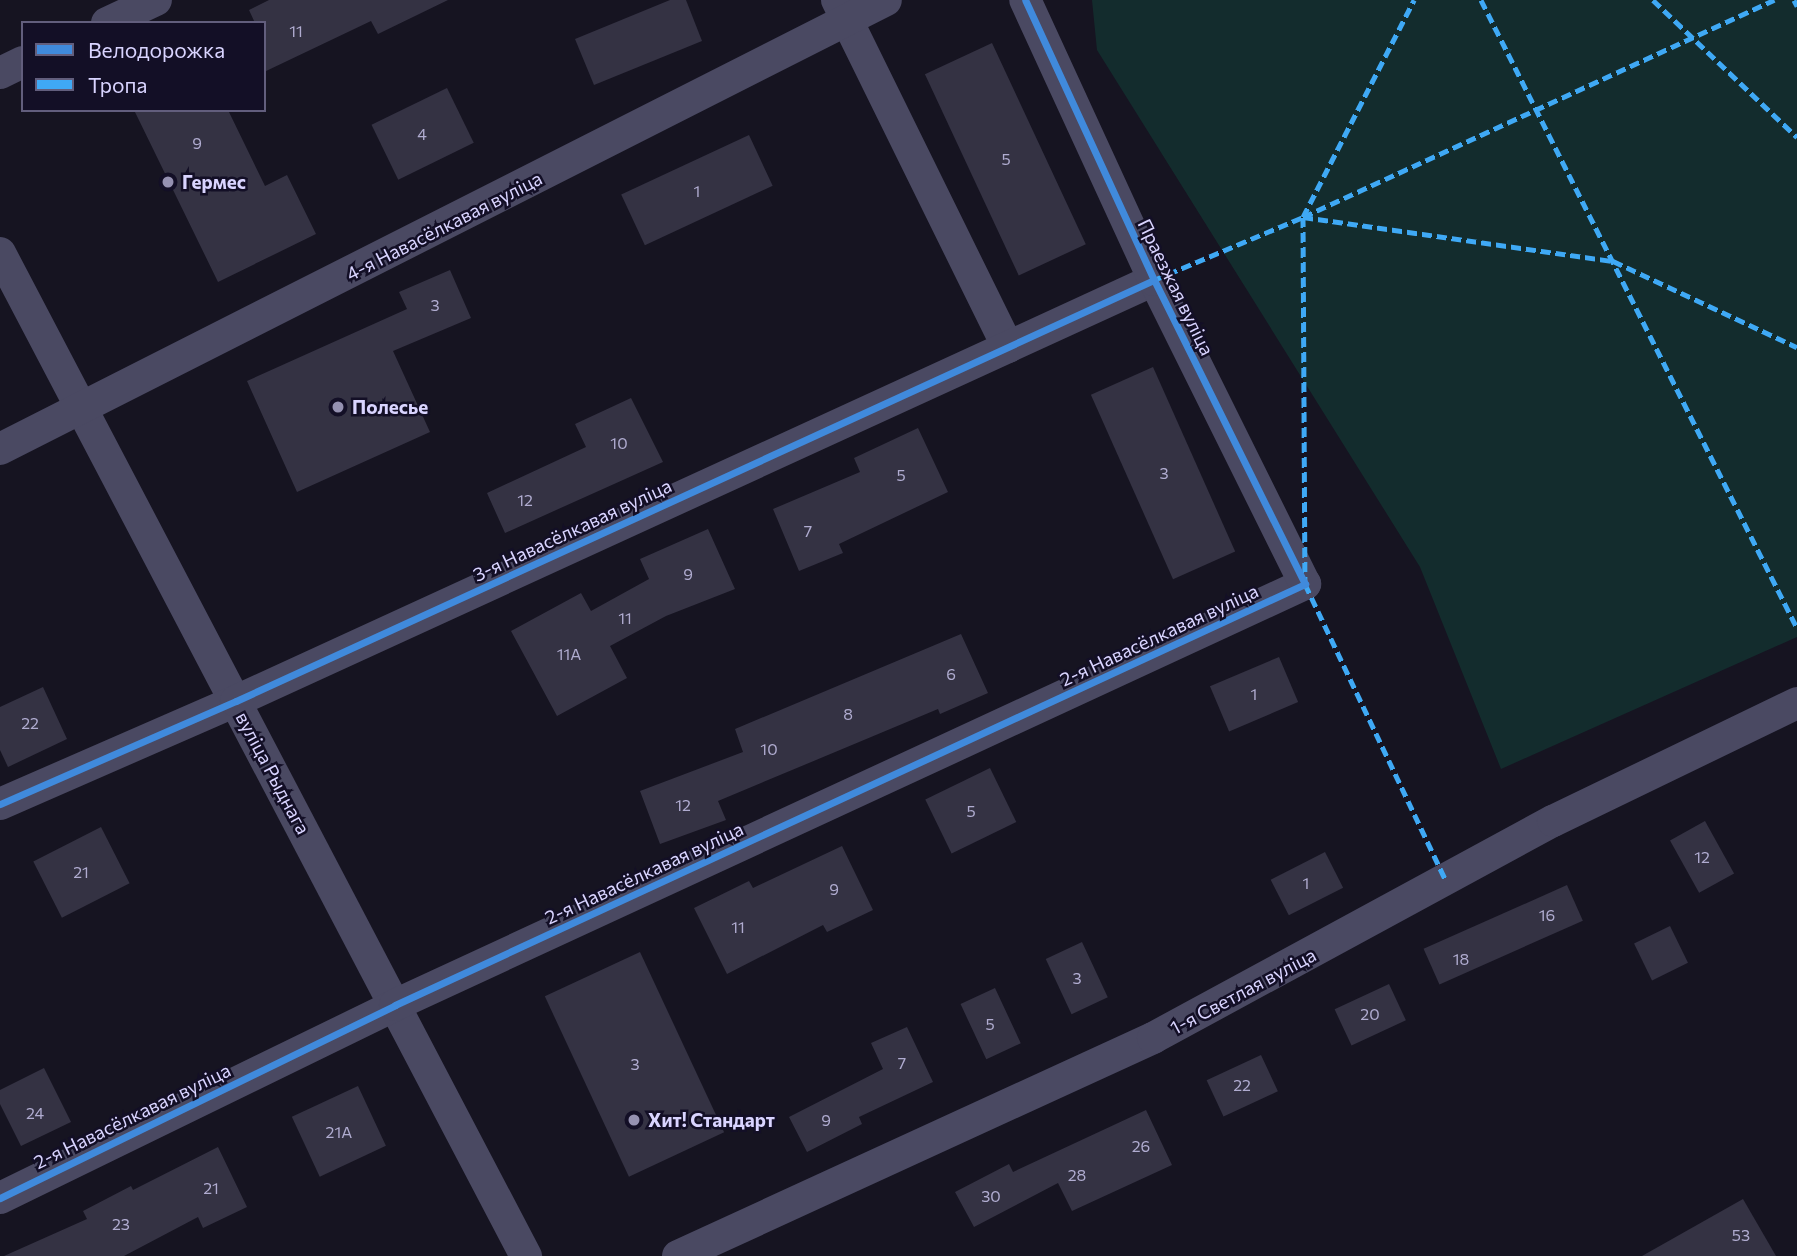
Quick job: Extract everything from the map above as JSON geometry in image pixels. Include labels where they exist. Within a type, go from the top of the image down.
[{"type":"street","points":[[111,21],[156,0]]},
{"type":"street","name":"4-я Навасёлкавая вуліца","points":[[0,449],[83,411],[842,10],[887,0]]},
{"type":"street","name":"Праезжая вуліца","points":[[1025,0],[1154,280],[1305,584]]},
{"type":"street","points":[[842,10],[1008,347]]},
{"type":"street","points":[[0,73],[21,63]]},
{"type":"street","name":"вуліца Рыднага","points":[[0,253],[526,1256]]},
{"type":"street","name":"3-я Навасёлкавая вуліца","points":[[0,804],[236,701],[1154,280]]},
{"type":"street","name":"2-я Навасёлкавая вуліца","points":[[0,1198],[395,1006],[1305,584]]},
{"type":"street","name":"1-я Светлая вуліца","points":[[678,1256],[1153,1038],[1553,821],[1797,703]]},
{"type":"green space","points":[[1092,0],[1797,0],[1797,637],[1501,769],[1420,567],[1097,50]]},
{"type":"building","points":[[269,0],[448,0],[378,34],[371,21],[266,71],[266,21],[254,21],[249,10]]},
{"type":"building","points":[[670,0],[686,0],[702,41],[594,85],[575,39]]},
{"type":"building","points":[[992,43],[1086,244],[1019,275],[925,74]]},
{"type":"building","points":[[447,88],[474,143],[398,180],[372,125]]},
{"type":"building","points":[[135,112],[229,112],[265,186],[287,175],[316,234],[218,282]]},
{"type":"building","points":[[749,135],[773,186],[645,245],[621,195]]},
{"type":"building","name":"Полесье","points":[[450,270],[471,318],[393,351],[430,432],[297,492],[247,381],[407,309],[399,292]]},
{"type":"building","points":[[1153,367],[1235,552],[1173,579],[1091,395]]},
{"type":"building","points":[[631,398],[663,462],[505,533],[487,493],[586,447],[575,424]]},
{"type":"building","points":[[918,428],[948,492],[839,544],[843,553],[799,571],[773,509],[860,472],[854,458]]},
{"type":"building","points":[[708,529],[735,589],[666,616],[610,646],[627,678],[557,716],[511,631],[581,593],[591,611],[649,579],[640,559]]},
{"type":"building","points":[[961,634],[988,693],[940,714],[938,709],[718,801],[726,820],[660,844],[640,791],[743,752],[735,729]]},
{"type":"building","points":[[1279,657],[1298,702],[1229,731],[1210,686]]},
{"type":"building","points":[[43,687],[67,739],[8,767],[0,750],[0,707]]},
{"type":"building","points":[[990,768],[1016,822],[952,853],[925,800]]},
{"type":"building","points":[[1705,821],[1734,873],[1699,893],[1670,840]]},
{"type":"building","points":[[101,827],[130,883],[62,918],[33,862]]},
{"type":"building","points":[[842,846],[873,910],[827,932],[823,925],[727,974],[694,908],[749,881],[753,888]]},
{"type":"building","points":[[1325,852],[1343,888],[1289,915],[1271,880]]},
{"type":"building","points":[[1567,885],[1583,921],[1439,984],[1424,949]]},
{"type":"building","points":[[1670,926],[1688,963],[1652,980],[1634,944]]},
{"type":"building","points":[[1082,942],[1108,997],[1072,1014],[1046,959]]},
{"type":"building","points":[[640,952],[724,1132],[629,1177],[545,996]]},
{"type":"building","points":[[1389,984],[1406,1020],[1352,1046],[1335,1009]]},
{"type":"building","points":[[995,988],[1021,1043],[986,1059],[961,1004]]},
{"type":"building","points":[[907,1027],[933,1082],[859,1117],[862,1124],[807,1152],[789,1117],[883,1069],[871,1043]]},
{"type":"building","points":[[1261,1055],[1278,1091],[1224,1117],[1207,1080]]},
{"type":"building","points":[[44,1068],[71,1122],[21,1146],[0,1104],[0,1090]]},
{"type":"building","points":[[358,1086],[386,1146],[320,1177],[292,1117]]},
{"type":"building","points":[[1146,1110],[1172,1165],[1072,1211],[1058,1183],[974,1227],[955,1192],[1009,1164],[1013,1172]]},
{"type":"building","points":[[218,1147],[247,1207],[203,1228],[198,1217],[124,1256],[4,1256],[87,1219],[83,1211],[131,1186],[133,1190]]},
{"type":"building","points":[[1743,1199],[1776,1256],[1642,1256]]},
{"type":"marked path","points":[[1154,280],[1303,217],[1414,0]]},
{"type":"marked path","points":[[1481,0],[1797,628]]},
{"type":"marked path","points":[[1653,0],[1797,137]]},
{"type":"marked path","points":[[1303,217],[1774,0]]},
{"type":"marked path","points":[[1794,0],[1797,6]]},
{"type":"marked path","points":[[1303,217],[1305,584],[1446,881]]},
{"type":"marked path","points":[[1303,217],[1613,261],[1797,347]]},
{"type":"cycle path","points":[[0,1198],[395,1005],[1305,584],[1154,280],[1025,0]]},
{"type":"cycle path","points":[[0,804],[236,701],[1154,280]]},
{"type":"place","name":"Гермес","points":[[168,182]]},
{"type":"place","name":"Полесье","points":[[338,407]]},
{"type":"place","name":"Хит! Стандарт","points":[[634,1120]]}]
